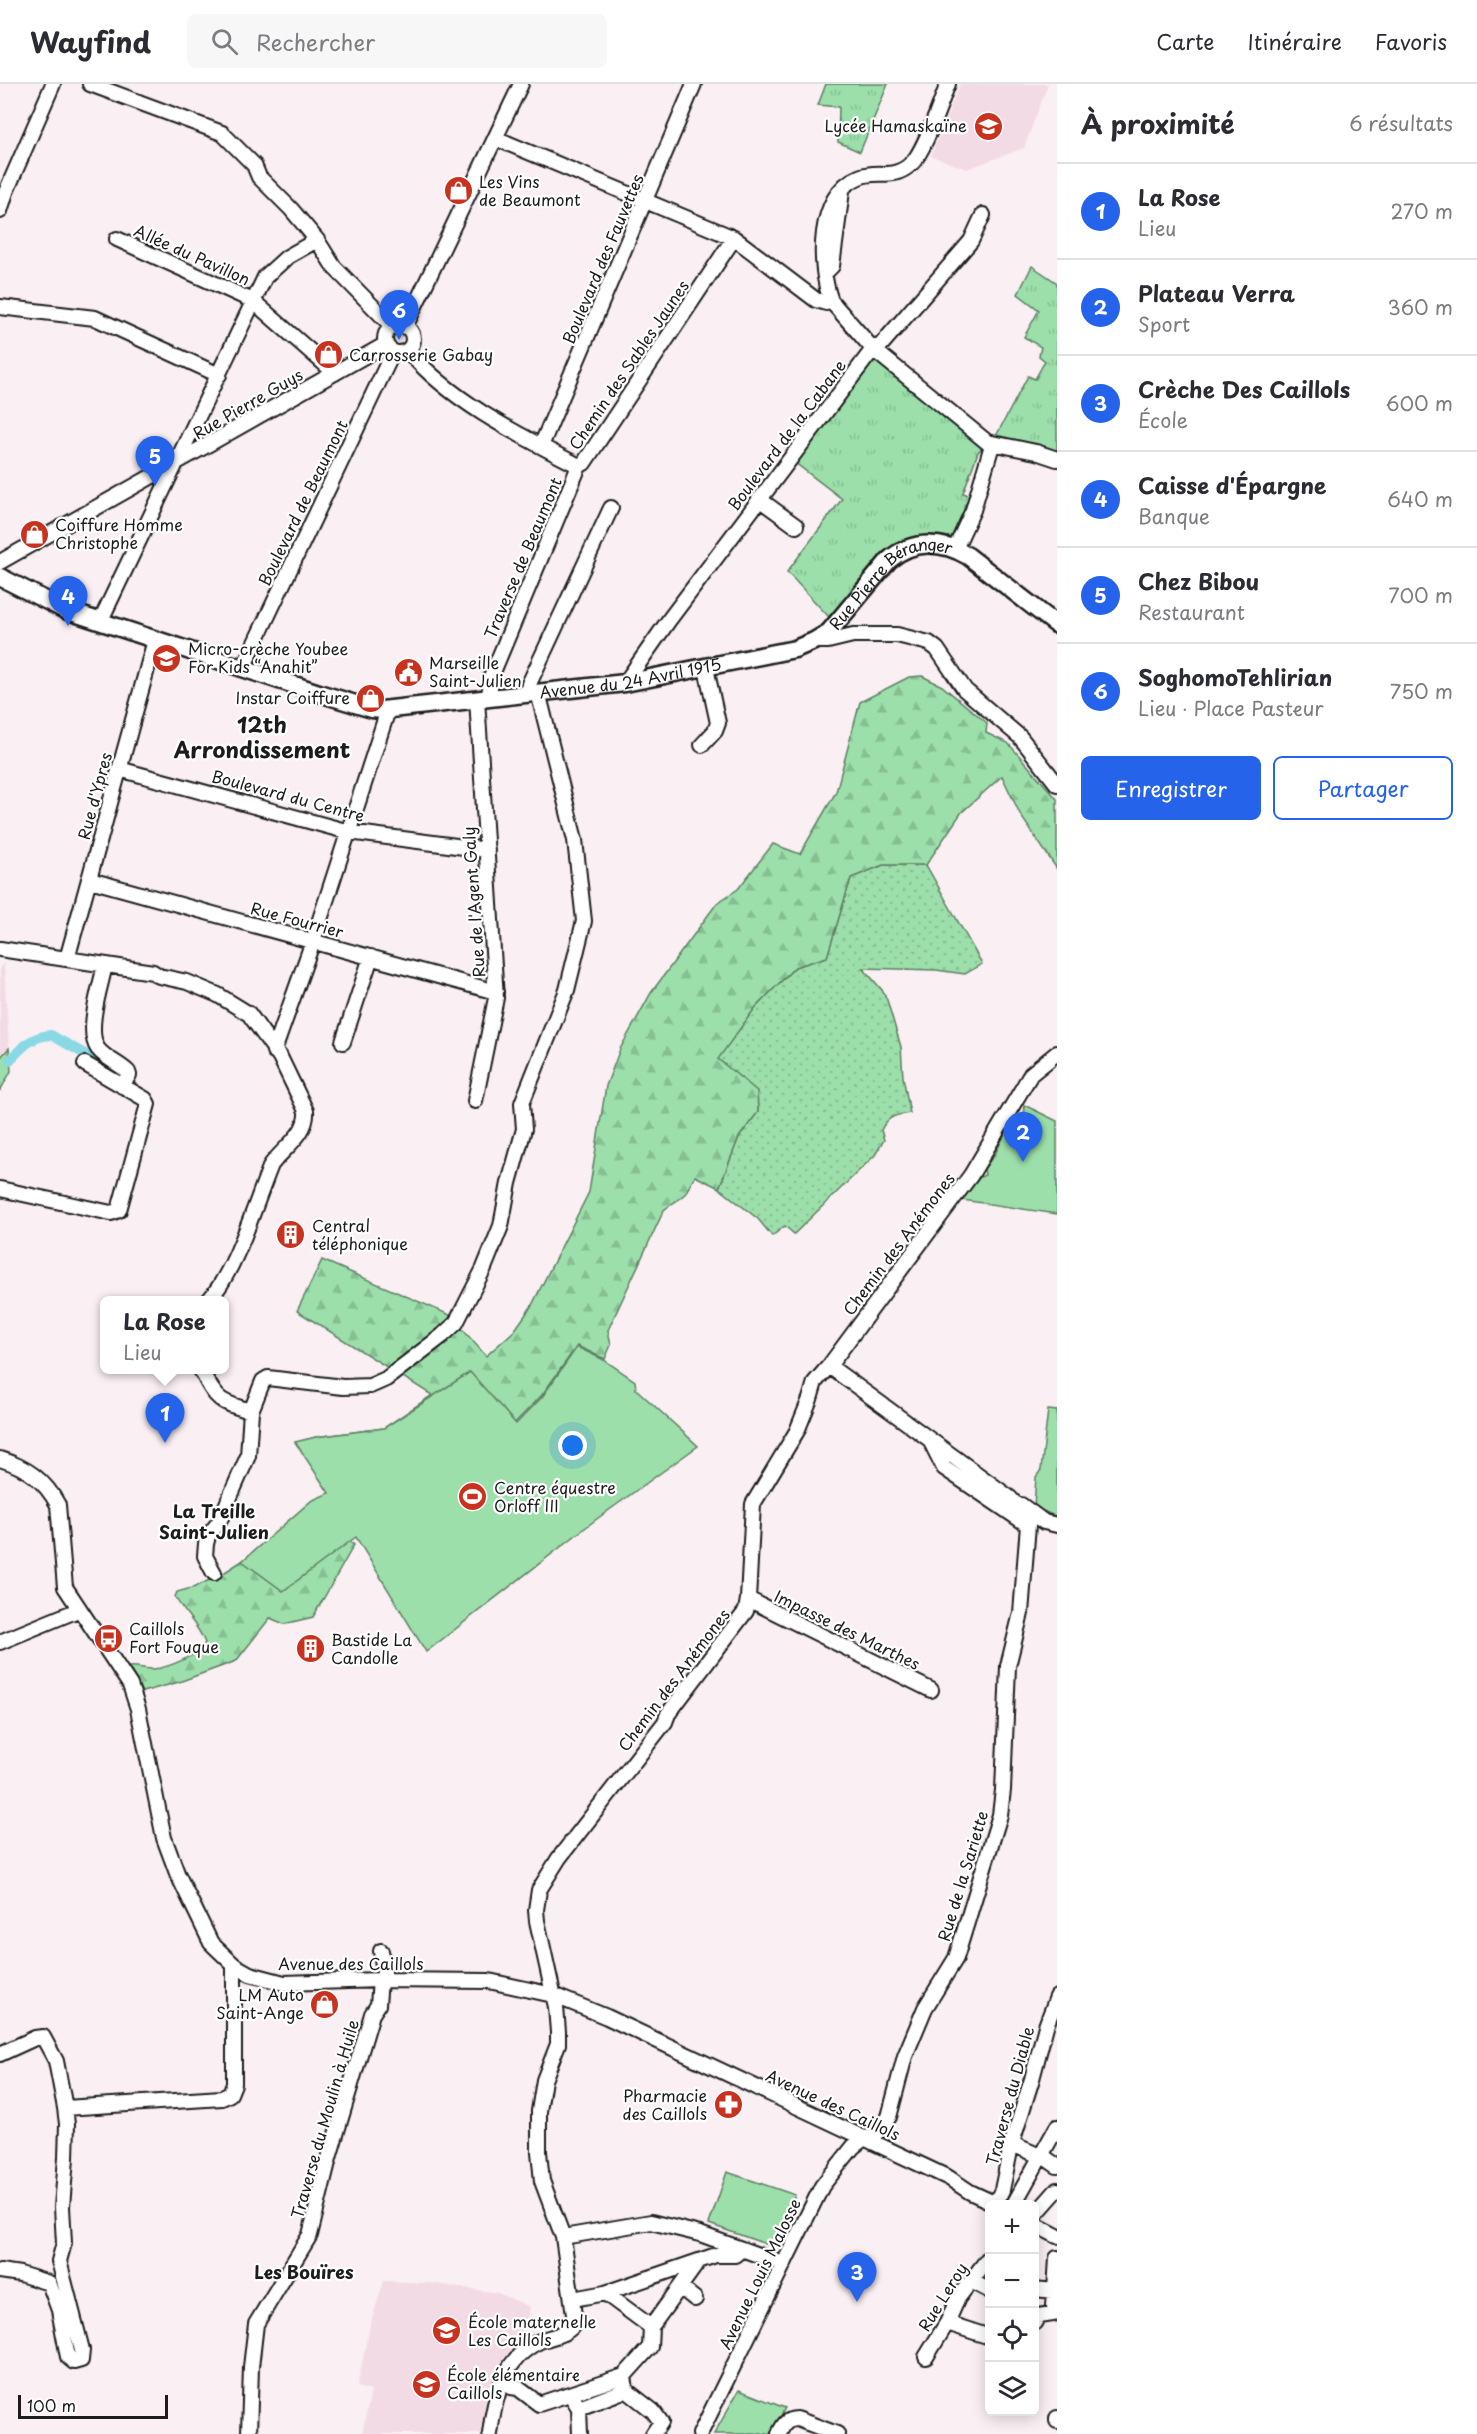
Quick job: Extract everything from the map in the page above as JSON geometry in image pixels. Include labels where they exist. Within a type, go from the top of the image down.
[{"type":"main road","name":"Rue Pierre Béranger","points":[[814,641],[834,626],[896,553],[918,545],[930,544],[955,549],[968,556],[1057,625]]},
{"type":"main road","name":"Avenue du 24 Avril 1915","points":[[0,577],[65,610],[372,709],[388,710],[625,683],[795,649],[814,641]]},
{"type":"street","points":[[0,211],[53,84]]},
{"type":"street","points":[[90,84],[218,130],[254,165],[260,177],[291,208],[317,240],[334,267],[399,327],[409,329],[413,338],[411,347],[396,349],[386,334],[399,327],[521,84]]},
{"type":"street","name":"Boulevard des Fauvettes","points":[[541,446],[694,84]]},
{"type":"street","points":[[948,84],[914,160],[900,172],[891,175],[860,177],[842,191],[831,266],[825,273],[831,302],[873,349],[992,445],[1036,452],[1057,459]]},
{"type":"street","points":[[495,138],[734,238],[816,300],[831,302]]},
{"type":"street","name":"Boulevard de la Cabane","points":[[625,683],[669,620],[873,349],[881,345],[971,240],[983,215]]},
{"type":"street","name":"Chemin des Sables Jaunes","points":[[396,349],[493,419],[579,466],[584,463],[734,238]]},
{"type":"street","name":"Allée du Pavillon","points":[[117,239],[253,301],[335,373]]},
{"type":"street","points":[[99,622],[265,277],[275,265],[317,240]]},
{"type":"street","points":[[0,308],[95,318],[219,375]]},
{"type":"street","name":"Rue Pierre Guys","points":[[0,562],[335,373],[396,349]]},
{"type":"street","name":"Boulevard de Beaumont","points":[[243,668],[396,349]]},
{"type":"street","points":[[955,549],[973,510],[992,445]]},
{"type":"street","name":"Traverse de Beaumont","points":[[483,699],[579,466]]},
{"type":"street","points":[[759,500],[796,526]]},
{"type":"street","points":[[214,1572],[205,1556],[208,1536],[219,1522],[248,1456],[251,1411],[263,1380],[268,1378],[344,1388],[370,1386],[386,1379],[456,1323],[484,1268],[501,1227],[509,1183],[524,1129],[522,1103],[567,990],[584,921],[574,840],[529,684],[611,508]]},
{"type":"street","points":[[814,641],[828,642],[859,634],[897,635],[929,644],[937,649],[965,690],[1020,737],[1057,784]]},
{"type":"street","name":"Rue d'Ypres","points":[[67,959],[155,640]]},
{"type":"street","points":[[702,745],[715,731],[718,723],[706,668]]},
{"type":"street","name":"Rue de l'Agent Galy","points":[[475,1101],[496,992],[483,699]]},
{"type":"street","points":[[274,1051],[313,941],[388,710]]},
{"type":"street","name":"Boulevard du Centre","points":[[119,769],[349,832],[488,850]]},
{"type":"street","name":"Rue Fourrier","points":[[90,880],[496,992]]},
{"type":"street","points":[[0,949],[153,972],[159,976],[187,982],[237,1005],[249,1014],[280,1057],[306,1111],[307,1120],[303,1130],[271,1165],[230,1270],[213,1296]]},
{"type":"street","points":[[343,1042],[371,957]]},
{"type":"street","points":[[105,965],[94,1019],[94,1041],[105,1056],[125,1069],[125,1081]]},
{"type":"street","name":"Chemin des Anémones","points":[[490,2434],[500,2385],[510,2365],[522,2350],[546,2338],[567,2332],[575,2322],[563,2237],[542,2181],[539,2152],[539,2111],[544,2080],[558,2044],[558,2032],[553,1995],[537,1921],[539,1890],[559,1858],[665,1722],[668,1714],[746,1611],[753,1504],[796,1431],[815,1382],[971,1175],[1031,1074],[1057,1053]]},
{"type":"street","points":[[0,1189],[111,1213],[119,1209],[148,1104],[125,1081],[86,1064]]},
{"type":"street","points":[[829,1366],[1016,1503],[1051,1523]]},
{"type":"street","points":[[203,1374],[222,1402],[251,1411]]},
{"type":"street","points":[[930,1440],[944,1468],[1028,1525],[1051,1523]]},
{"type":"street","name":"Avenue des Caillols","points":[[0,1459],[30,1472],[52,1493],[60,1514],[65,1587],[78,1610],[130,1685],[138,1709],[164,1838],[177,1873],[212,1943],[234,1965],[259,1977],[284,1983],[383,1980],[489,1981],[553,1995],[618,2022],[949,2178],[987,2200]]},
{"type":"street","points":[[1016,1503],[1028,1525]]},
{"type":"street","name":"Rue de la Sariette","points":[[864,2138],[874,2136],[889,2117],[905,2056],[925,2008],[956,1958],[995,1836],[1004,1790],[1008,1666],[1021,1613],[1028,1525]]},
{"type":"street","name":"Impasse des Marthes","points":[[748,1599],[931,1690]]},
{"type":"street","points":[[0,1642],[78,1610]]},
{"type":"street","name":"Traverse du Moulin à Huile","points":[[249,2434],[251,2367],[256,2324],[310,2235],[329,2158],[372,2014],[378,2005],[383,1980],[381,1951]]},
{"type":"street","points":[[65,2108],[222,2098],[230,2094],[234,2084],[234,1965]]},
{"type":"street","name":"Traverse du Diable","points":[[997,2200],[1002,2190],[1012,2144],[1046,2026],[1057,1997]]},
{"type":"street","points":[[0,2054],[35,2038],[43,2037],[56,2061],[67,2124],[62,2207],[64,2243],[59,2261],[82,2350],[81,2360],[74,2362],[68,2356],[60,2310],[49,2283],[28,2276],[0,2271]]},
{"type":"street","points":[[1017,2200],[1057,2127]]},
{"type":"street","name":"Avenue Louis Malosse","points":[[700,2434],[822,2186],[853,2147],[864,2138]]},
{"type":"street","points":[[1012,2144],[1057,2166]]},
{"type":"street","points":[[1039,2211],[1057,2190]]},
{"type":"street","points":[[563,2237],[651,2222],[700,2234],[783,2264]]},
{"type":"street","points":[[1039,2226],[1057,2236]]},
{"type":"street","points":[[573,2300],[605,2293],[716,2255],[735,2255],[742,2249]]},
{"type":"street","points":[[1039,2317],[1042,2314],[1053,2314],[1057,2310],[1054,2306],[1057,2258]]},
{"type":"street","points":[[579,2408],[625,2383],[650,2347],[651,2327],[698,2262]]},
{"type":"street","name":"Rue Leroy","points":[[926,2357],[947,2324],[958,2298],[985,2263]]},
{"type":"street","points":[[971,2281],[985,2288]]},
{"type":"street","points":[[680,2287],[695,2298]]},
{"type":"street","points":[[1039,2289],[1055,2291]]},
{"type":"street","points":[[605,2293],[651,2327]]},
{"type":"street","points":[[947,2324],[985,2335]]},
{"type":"street","points":[[511,2387],[518,2388],[538,2404],[570,2394],[625,2383]]},
{"type":"street","points":[[625,2383],[661,2422],[653,2434]]},
{"type":"street","points":[[570,2394],[579,2408],[579,2434]]},
{"type":"street","points":[[779,2434],[784,2423],[790,2419],[797,2419],[837,2434]]},
{"type":"shaded area","name":"Lycée Hamaskaïne","points":[[960,84],[1048,84],[1024,148],[967,169],[931,156]]},
{"type":"shaded area","points":[[4,963],[9,1048],[0,1058],[0,967]]},
{"type":"shaded area","points":[[384,2281],[430,2283],[498,2293],[530,2307],[521,2344],[505,2361],[494,2381],[484,2434],[362,2434],[371,2391],[357,2387],[370,2325]]},
{"type":"green space","points":[[826,84],[888,84],[860,152],[838,142],[839,107],[818,105]]},
{"type":"green space","points":[[1032,266],[1057,283],[1057,456],[995,438],[1028,376],[1035,379],[1045,361],[1039,356],[1041,347],[1024,337],[1039,310],[1018,294]]},
{"type":"green space","points":[[875,354],[986,445],[978,452],[963,493],[975,497],[964,505],[965,514],[954,538],[931,535],[912,538],[895,546],[881,557],[829,617],[787,572],[842,499],[794,462]]},
{"type":"green space","points":[[922,676],[942,686],[987,723],[986,733],[1008,743],[1057,799],[1057,869],[1021,816],[1002,776],[961,813],[926,865],[883,865],[851,878],[827,957],[795,967],[755,1008],[718,1059],[757,1091],[758,1112],[739,1137],[719,1188],[695,1176],[685,1194],[664,1210],[608,1330],[611,1345],[605,1359],[577,1346],[542,1395],[501,1437],[295,1443],[316,1437],[384,1428],[432,1395],[297,1311],[322,1260],[450,1315],[486,1356],[514,1331],[531,1307],[589,1192],[606,1086],[620,1049],[651,993],[717,903],[738,889],[773,844],[800,854],[836,792],[860,702],[909,677]]},
{"type":"green space","points":[[883,865],[926,865],[982,964],[965,974],[936,970],[863,968],[882,990],[887,1000],[901,1047],[903,1077],[910,1113],[896,1116],[886,1122],[881,1130],[884,1140],[875,1155],[794,1234],[785,1226],[772,1236],[758,1219],[719,1188],[739,1137],[758,1112],[757,1095],[717,1059],[755,1008],[795,967],[827,957],[851,878]]},
{"type":"green space","points":[[9,1048],[11,1071],[0,1091],[0,1058]]},
{"type":"green space","points":[[1024,1105],[1057,1121],[1057,1214],[962,1200],[980,1177],[985,1175],[984,1169],[995,1154],[1007,1130],[1025,1111]]},
{"type":"green space","name":"Centre équestre Orloff III","points":[[577,1347],[604,1360],[635,1381],[636,1389],[698,1446],[594,1521],[426,1652],[356,1537],[283,1591],[242,1561],[311,1501],[329,1493],[295,1442],[384,1428],[470,1372],[516,1424],[542,1397]]},
{"type":"green space","points":[[1048,1410],[1057,1411],[1057,1517],[1034,1507],[1036,1477],[1041,1470]]},
{"type":"green space","points":[[330,1522],[354,1545],[313,1617],[284,1624],[270,1618],[236,1661],[179,1682],[142,1692],[129,1667],[153,1669],[167,1666],[190,1656],[202,1648],[205,1643],[175,1597],[177,1592],[195,1587],[242,1561]]},
{"type":"green space","points":[[727,2172],[795,2195],[777,2248],[709,2224]]},
{"type":"green space","points":[[739,2390],[785,2408],[771,2434],[714,2434]]},
{"type":"waterway","points":[[10,1060],[33,1040],[51,1035],[122,1075]]},
{"type":"place","name":"Lycée Hamaskaïne","points":[[988,126]]},
{"type":"place","name":"Les Vins de Beaumont","points":[[458,191]]},
{"type":"place","name":"SoghomoTehlirian","points":[[399,340]]},
{"type":"place","name":"Carrosserie Gabay","points":[[328,355]]},
{"type":"place","name":"Chez Bibou","points":[[155,486]]},
{"type":"place","name":"Coiffure Homme Christophe","points":[[34,534]]},
{"type":"place","name":"Caisse d'Épargne","points":[[68,626]]},
{"type":"place","name":"Micro-crèche Youbee For Kids “Anahit”","points":[[167,658]]},
{"type":"place","name":"Marseille Saint-Julien","points":[[408,672]]},
{"type":"place","name":"Instar Coiffure","points":[[371,698]]},
{"type":"place","name":"Plateau Verra","points":[[1023,1162]]},
{"type":"place","name":"Central téléphonique","points":[[291,1235]]},
{"type":"place","name":"La Rose","points":[[165,1443]]},
{"type":"place","name":"Centre équestre Orloff III","points":[[473,1497]]},
{"type":"place","name":"Caillols Fort Fouque","points":[[108,1638]]},
{"type":"place","name":"Bastide La Candolle","points":[[310,1649]]},
{"type":"place","name":"LM Auto Saint-Ange","points":[[325,2004]]},
{"type":"place","name":"Pharmacie des Caillols","points":[[728,2105]]},
{"type":"place","name":"Crèche Des Caillols","points":[[857,2302]]},
{"type":"place","name":"École maternelle Les Caillols","points":[[447,2331]]},
{"type":"place","name":"École élémentaire Caillols","points":[[426,2384]]},
{"type":"district","name":"12th Arrondissement","points":[[262,738]]},
{"type":"district","name":"La Treille Saint-Julien","points":[[214,1522]]},
{"type":"district","name":"Les Bouïres","points":[[304,2273]]}]
